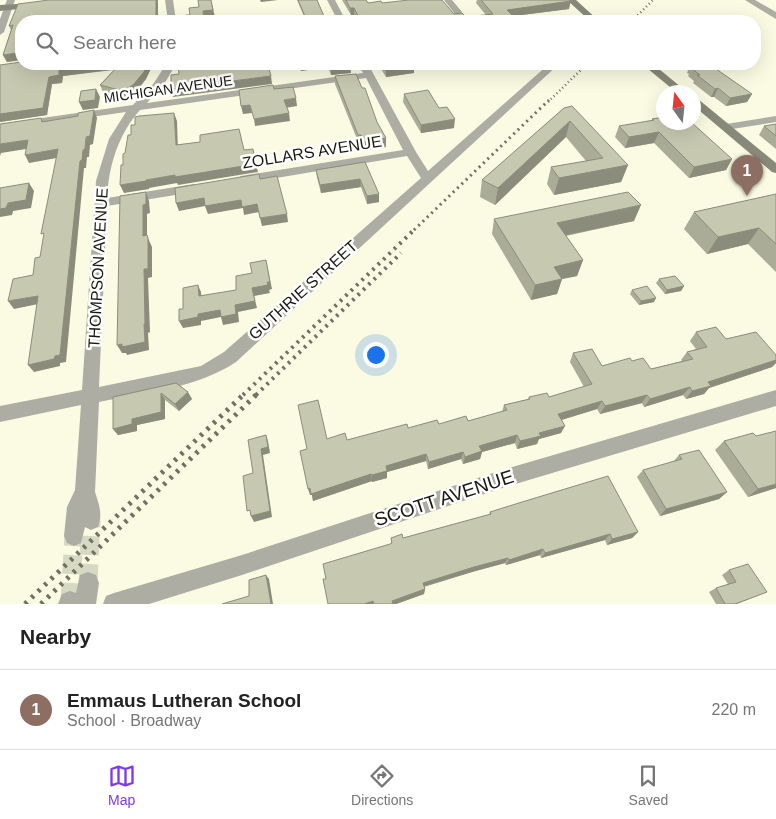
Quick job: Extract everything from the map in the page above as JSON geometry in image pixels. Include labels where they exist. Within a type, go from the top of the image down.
[{"type":"main road","points":[[571,0],[588,15]]},
{"type":"main road","points":[[6,5],[39,4]]},
{"type":"main road","points":[[654,70],[673,85]]},
{"type":"main road","points":[[701,108],[776,169]]},
{"type":"street","points":[[169,0],[171,15]]},
{"type":"street","points":[[331,0],[339,15]]},
{"type":"street","points":[[448,0],[458,12]]},
{"type":"street","points":[[749,0],[776,16]]},
{"type":"street","points":[[0,32],[6,5]]},
{"type":"street","name":"THOMPSON AVENUE","points":[[91,520],[90,506],[85,492],[102,181],[110,150],[123,125],[167,70]]},
{"type":"street","points":[[366,70],[410,152],[427,178]]},
{"type":"street","name":"GUTHRIE STREET","points":[[0,414],[116,392],[204,372],[215,367],[230,356],[547,70]]},
{"type":"street","name":"MICHIGAN AVENUE","points":[[0,127],[369,76]]},
{"type":"street","points":[[726,128],[776,119]]},
{"type":"street","name":"ZOLLARS AVENUE","points":[[229,182],[410,152]]},
{"type":"street","points":[[101,203],[210,185]]},
{"type":"street","name":"SCOTT AVENUE","points":[[114,604],[242,565],[499,480],[776,398]]},
{"type":"street","name":"THOMPSON AVENUE","points":[[74,536],[77,506],[85,492]]},
{"type":"building","points":[[49,0],[156,0],[156,15],[15,15],[15,53],[3,55],[13,25],[9,26],[18,4]]},
{"type":"building","points":[[198,0],[211,0],[213,10],[203,11],[203,15],[190,15],[189,8],[199,7]]},
{"type":"building","points":[[298,0],[317,0],[323,15],[304,15]]},
{"type":"building","points":[[346,0],[366,0],[368,3],[381,1],[382,3],[409,0],[442,0],[454,14],[462,13],[464,15],[358,15],[354,8],[350,8]]},
{"type":"building","points":[[481,0],[571,1],[507,10],[512,15],[484,15],[493,14]]},
{"type":"building","points":[[15,63],[15,70],[59,70],[59,75],[49,77],[43,108],[0,114],[0,65]]},
{"type":"building","points":[[114,70],[145,70],[133,85],[123,91],[100,85]]},
{"type":"building","points":[[179,70],[269,70],[271,76],[171,89],[171,75],[179,74]]},
{"type":"building","points":[[694,70],[718,70],[752,94],[730,98],[697,75],[700,75]]},
{"type":"building","points":[[356,74],[362,88],[365,88],[377,122],[386,138],[364,142],[361,135],[358,135],[335,76]]},
{"type":"building","points":[[273,85],[274,89],[293,87],[296,98],[284,100],[289,113],[254,119],[250,105],[241,106],[239,90]]},
{"type":"building","points":[[96,89],[95,100],[79,102],[81,91]]},
{"type":"building","points":[[428,90],[439,108],[447,107],[455,119],[421,125],[404,94]]},
{"type":"building","points":[[572,106],[628,165],[559,178],[551,167],[603,158],[570,121],[498,188],[482,180],[564,108]]},
{"type":"building","points":[[94,110],[90,136],[86,137],[85,149],[80,161],[60,355],[55,356],[54,359],[28,365],[38,296],[8,301],[13,279],[33,275],[35,258],[40,257],[44,233],[41,234],[58,149],[25,155],[28,140],[0,144],[0,124],[41,118],[42,122],[78,116],[78,113]]},
{"type":"building","points":[[174,113],[176,145],[200,142],[200,135],[239,129],[244,150],[253,149],[256,164],[120,185],[123,154],[125,153],[128,135],[131,135],[131,125],[135,125],[135,117]]},
{"type":"building","points":[[656,118],[656,130],[700,130],[732,159],[694,167],[659,132],[629,137],[619,126],[654,120],[652,119]]},
{"type":"building","points":[[776,124],[776,136],[764,126]]},
{"type":"building","points":[[365,162],[379,194],[367,196],[360,179],[320,185],[316,170]]},
{"type":"building","points":[[259,174],[260,179],[277,176],[287,214],[260,218],[257,204],[242,207],[241,200],[205,206],[204,198],[176,203],[175,188]]},
{"type":"building","points":[[29,183],[26,200],[8,203],[6,208],[0,209],[0,188]]},
{"type":"building","points":[[146,192],[146,204],[143,205],[143,236],[147,235],[148,238],[148,269],[144,269],[145,342],[122,347],[122,344],[117,345],[120,196]]},
{"type":"building","points":[[628,192],[641,205],[557,223],[583,260],[554,267],[562,279],[535,285],[494,219]]},
{"type":"building","points":[[776,194],[776,244],[759,228],[718,237],[694,212]]},
{"type":"building","points":[[266,260],[270,282],[267,282],[268,285],[252,288],[255,301],[235,305],[236,314],[221,317],[220,310],[198,314],[198,317],[179,321],[179,309],[183,309],[183,288],[198,285],[199,296],[236,290],[236,276],[252,273],[250,263]]},
{"type":"building","points":[[675,276],[684,286],[667,290],[659,279]]},
{"type":"building","points":[[647,286],[656,298],[641,301],[632,290]]},
{"type":"building","points":[[716,327],[726,339],[756,332],[776,355],[776,360],[708,382],[711,386],[692,391],[690,387],[650,399],[647,395],[605,406],[602,401],[558,414],[565,426],[539,433],[541,436],[520,441],[517,435],[479,446],[482,451],[465,457],[463,452],[429,462],[426,454],[386,466],[387,471],[371,474],[311,494],[310,488],[308,489],[300,451],[307,449],[298,405],[318,400],[327,439],[345,433],[347,440],[407,424],[408,428],[437,420],[439,424],[466,416],[468,421],[507,410],[504,405],[530,399],[529,397],[547,393],[549,397],[592,384],[573,353],[592,349],[602,366],[630,358],[632,361],[643,358],[651,369],[693,359],[687,352],[707,347],[696,332]]},
{"type":"building","points":[[176,383],[188,392],[175,404],[161,393],[161,412],[132,419],[132,424],[113,429],[113,397]]},
{"type":"building","points":[[776,431],[776,484],[758,489],[724,441],[753,433],[756,436]]},
{"type":"building","points":[[266,435],[268,447],[261,449],[270,511],[251,516],[250,510],[247,511],[243,476],[253,473],[248,440]]},
{"type":"building","points":[[699,450],[727,492],[666,509],[643,470],[682,459],[679,455]]},
{"type":"building","points":[[608,476],[638,532],[612,539],[610,534],[545,553],[543,549],[509,560],[508,558],[474,567],[423,583],[425,589],[392,601],[393,604],[374,604],[373,601],[364,604],[328,604],[323,579],[326,579],[323,564],[390,544],[392,543],[391,538],[402,534],[403,538],[491,514],[490,512]]},
{"type":"building","points":[[748,564],[767,592],[735,604],[725,604],[716,588],[736,582],[729,570]]},
{"type":"building","points":[[266,575],[271,604],[222,604],[249,596],[249,580]]},
{"type":"tunnel","points":[[88,583],[91,520]]},
{"type":"tunnel","points":[[70,602],[74,536]]},
{"type":"railway","points":[[638,15],[653,0]]},
{"type":"railway","points":[[548,102],[581,70]]},
{"type":"railway","points":[[414,230],[549,100]]},
{"type":"railway","points":[[243,395],[415,229]]},
{"type":"railway","points":[[256,395],[401,253]]},
{"type":"railway","points":[[25,604],[244,394]]},
{"type":"railway","points":[[41,604],[257,394]]},
{"type":"place","name":"Emmaus Lutheran School","points":[[747,196]]}]
